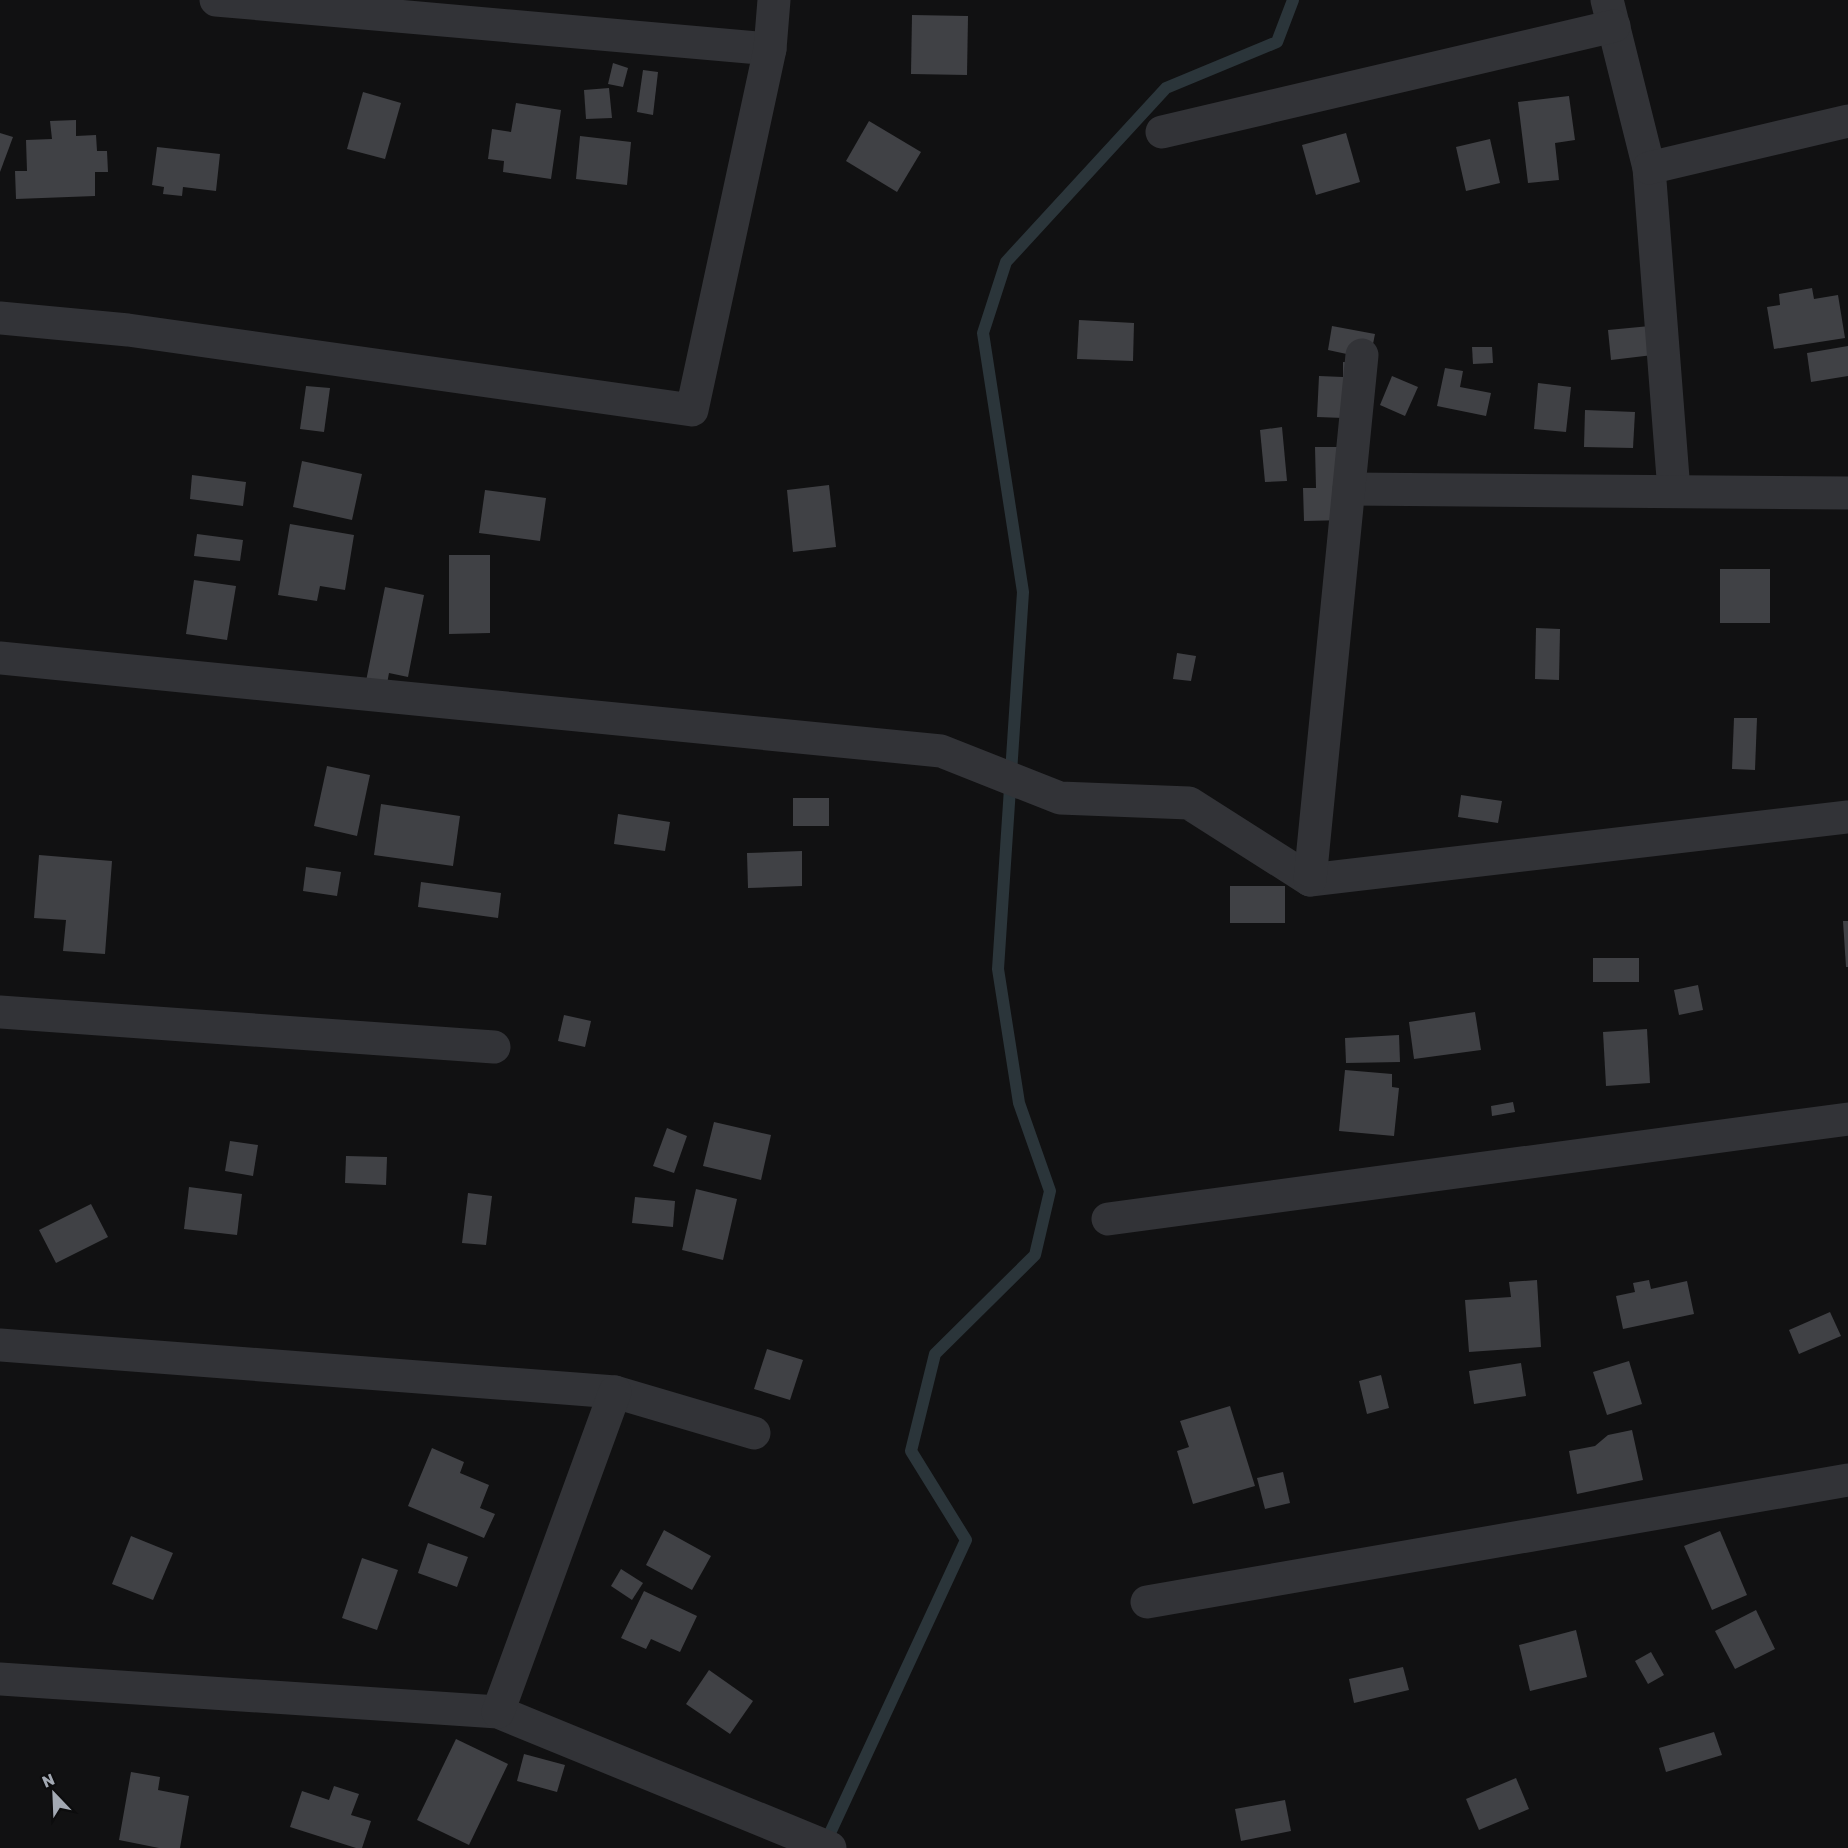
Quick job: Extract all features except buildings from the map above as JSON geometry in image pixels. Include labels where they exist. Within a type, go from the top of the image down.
[{"type":"street","points":[[216,0],[770,49]]},
{"type":"street","points":[[0,318],[128,330],[692,410],[770,49],[774,0]]},
{"type":"street","points":[[1161,132],[1610,13],[1649,168],[1674,491]]},
{"type":"street","points":[[1649,168],[1848,121]]},
{"type":"street","points":[[1310,879],[1362,355]]},
{"type":"street","points":[[1349,489],[1848,493]]},
{"type":"street","points":[[0,658],[941,751],[1060,798],[1188,803],[1310,879],[1848,817]]},
{"type":"street","points":[[0,1012],[494,1047]]},
{"type":"street","points":[[1108,1218],[1848,1119]]},
{"type":"street","points":[[0,1345],[615,1392],[754,1433]]},
{"type":"street","points":[[498,1712],[615,1392]]},
{"type":"street","points":[[1147,1602],[1848,1480]]},
{"type":"street","points":[[0,1678],[498,1712],[830,1848]]},
{"type":"waterway","points":[[824,1846],[966,1540],[911,1451],[935,1354],[1035,1255],[1050,1191],[1019,1103],[998,969],[1023,592],[983,333],[1006,262],[1166,88],[1277,42],[1293,0]]}]
